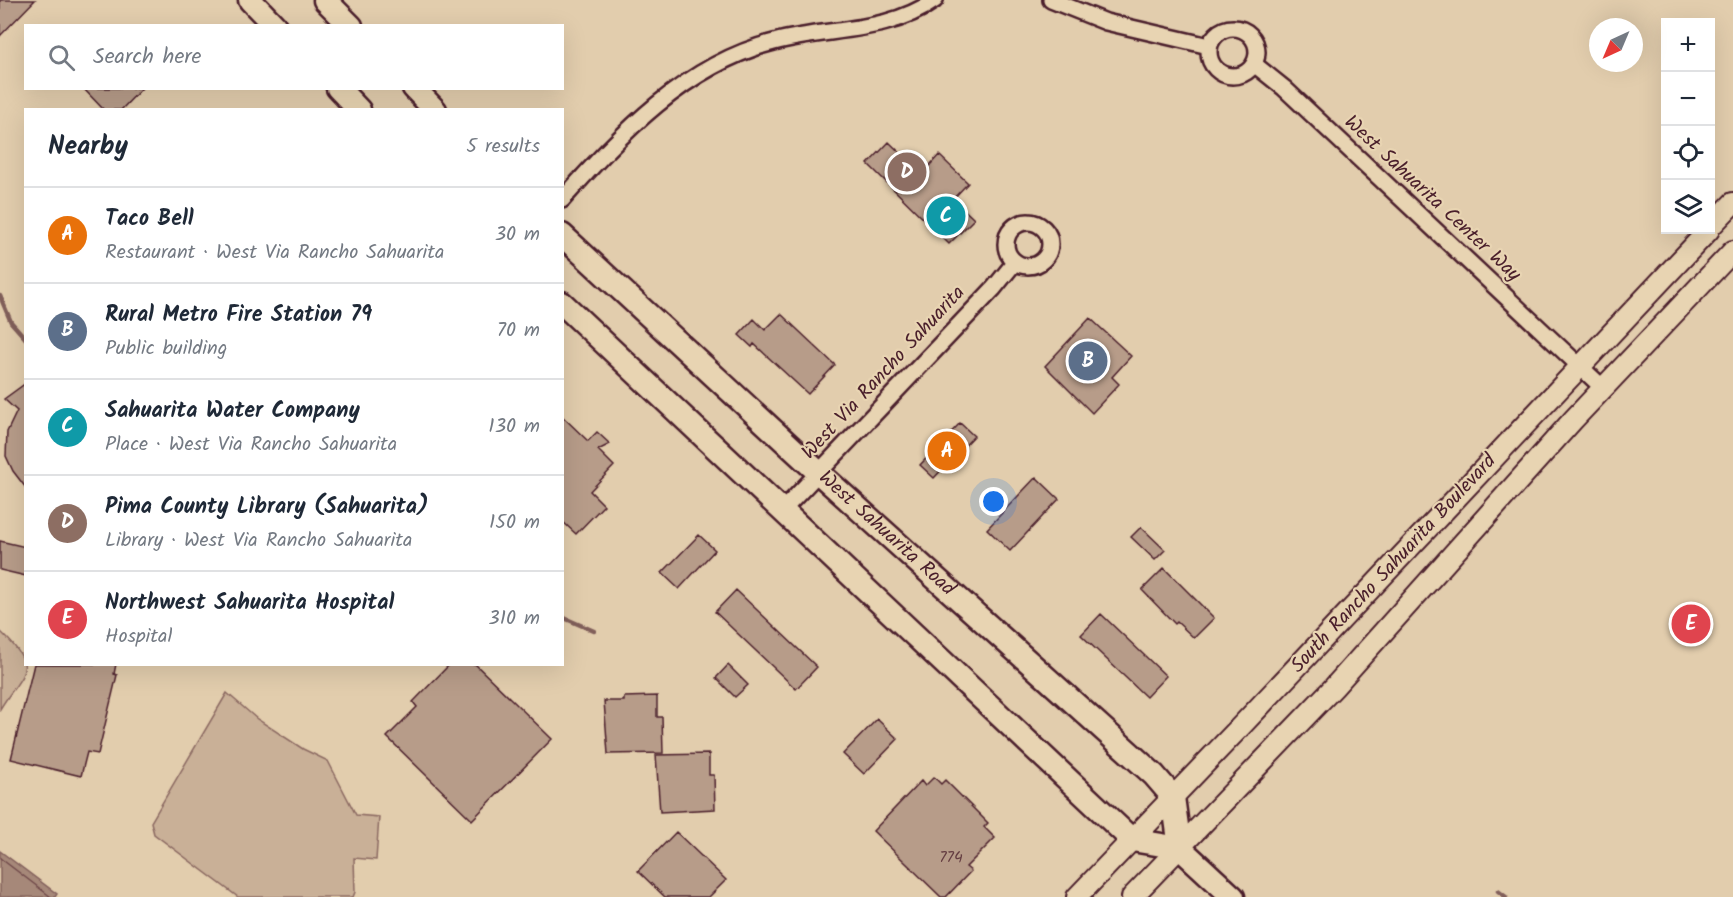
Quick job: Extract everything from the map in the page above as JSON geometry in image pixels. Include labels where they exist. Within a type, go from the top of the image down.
[{"type":"main road","points":[[250,0],[273,24]]},
{"type":"main road","points":[[325,0],[349,24]]},
{"type":"main road","points":[[340,90],[357,108]]},
{"type":"main road","points":[[416,90],[433,108]]},
{"type":"main road","name":"West Sahuarita Road","points":[[564,237],[819,473],[1012,644],[1152,773],[1173,797]]},
{"type":"main road","points":[[564,305],[1132,840],[1180,848],[1233,897]]},
{"type":"main road","points":[[1173,797],[1180,848]]},
{"type":"street","points":[[564,198],[645,116],[682,85],[711,66],[736,54],[775,41],[888,23],[918,12],[935,0]]},
{"type":"street","points":[[1051,0],[1106,22],[1209,46]]},
{"type":"street","points":[[1223,29],[1244,30],[1250,35],[1257,48],[1254,64],[1244,74],[1236,76],[1221,73],[1210,61],[1209,46],[1217,33],[1223,29]]},
{"type":"street","name":"West Sahuarita Center Way","points":[[1254,64],[1284,88],[1603,388]]},
{"type":"street","name":"South Rancho Sahuarita Boulevard","points":[[1715,222],[1733,204]]},
{"type":"street","name":"South Rancho Sahuarita Boulevard","points":[[1077,897],[1703,234]]},
{"type":"street","name":"South Rancho Sahuarita Boulevard","points":[[1132,897],[1334,687],[1603,388],[1733,251]]},
{"type":"street","name":"West Via Rancho Sahuarita","points":[[782,511],[994,288],[1015,262]]},
{"type":"shaded area","points":[[0,631],[21,654],[24,670],[0,709]]},
{"type":"shaded area","points":[[227,693],[257,719],[303,749],[328,761],[356,815],[379,817],[376,860],[354,858],[355,892],[353,897],[238,897],[154,834],[151,822]]},
{"type":"water","points":[[0,851],[57,894],[55,897],[0,897]]},
{"type":"building","points":[[0,0],[35,0],[0,36]]},
{"type":"building","points":[[85,90],[140,90],[123,108],[102,108]]},
{"type":"building","points":[[889,142],[922,174],[939,155],[968,183],[953,199],[974,219],[949,244],[868,164]]},
{"type":"building","points":[[781,314],[835,365],[808,394],[754,344],[752,347],[739,335],[754,319],[765,330]]},
{"type":"building","points":[[1090,318],[1131,356],[1112,377],[1119,384],[1092,413],[1045,366]]},
{"type":"building","points":[[24,384],[24,485],[13,471],[6,456],[7,432],[17,411],[4,399]]},
{"type":"building","points":[[564,418],[588,441],[597,432],[610,444],[598,450],[614,466],[590,491],[604,505],[576,534],[564,523]]},
{"type":"building","points":[[960,423],[974,436],[934,478],[920,465]]},
{"type":"building","points":[[1036,477],[1059,499],[1010,551],[987,529]]},
{"type":"building","points":[[1141,527],[1165,550],[1155,560],[1131,537]]},
{"type":"building","points":[[699,535],[715,550],[679,589],[662,573]]},
{"type":"building","points":[[0,541],[24,547],[24,576],[0,570]]},
{"type":"building","points":[[1164,568],[1214,618],[1194,638],[1177,622],[1175,624],[1142,590]]},
{"type":"building","points":[[736,590],[817,667],[796,689],[715,612]]},
{"type":"building","points":[[1101,614],[1166,676],[1146,697],[1081,635]]},
{"type":"building","points":[[728,665],[748,685],[735,697],[716,678]]},
{"type":"building","points":[[34,666],[116,666],[114,674],[117,675],[98,754],[87,752],[81,776],[11,759]]},
{"type":"building","points":[[448,666],[477,666],[552,739],[472,820],[387,737],[417,707],[413,702]]},
{"type":"building","points":[[657,696],[657,717],[662,717],[663,753],[608,754],[604,701],[624,701],[624,697]]},
{"type":"building","points":[[877,719],[898,739],[864,774],[843,754]]},
{"type":"building","points":[[709,754],[709,775],[714,775],[715,809],[660,812],[656,755]]},
{"type":"building","points":[[934,777],[941,784],[945,780],[988,823],[984,827],[995,838],[966,867],[971,871],[946,897],[941,897],[873,831],[921,781],[925,786]]},
{"type":"building","points":[[676,832],[726,880],[709,897],[665,897],[638,871]]},
{"type":"waterway","points":[[0,296],[11,322],[24,337]]},
{"type":"waterway","points":[[564,618],[594,631]]},
{"type":"waterway","points":[[1498,891],[1506,897]]},
{"type":"place","name":"Pima County Library (Sahuarita)","points":[[907,172]]},
{"type":"place","name":"Sahuarita Water Company","points":[[946,216]]},
{"type":"place","name":"Rural Metro Fire Station 79","points":[[1088,361]]},
{"type":"place","name":"Taco Bell","points":[[947,451]]},
{"type":"place","name":"Northwest Sahuarita Hospital","points":[[1691,624]]}]
